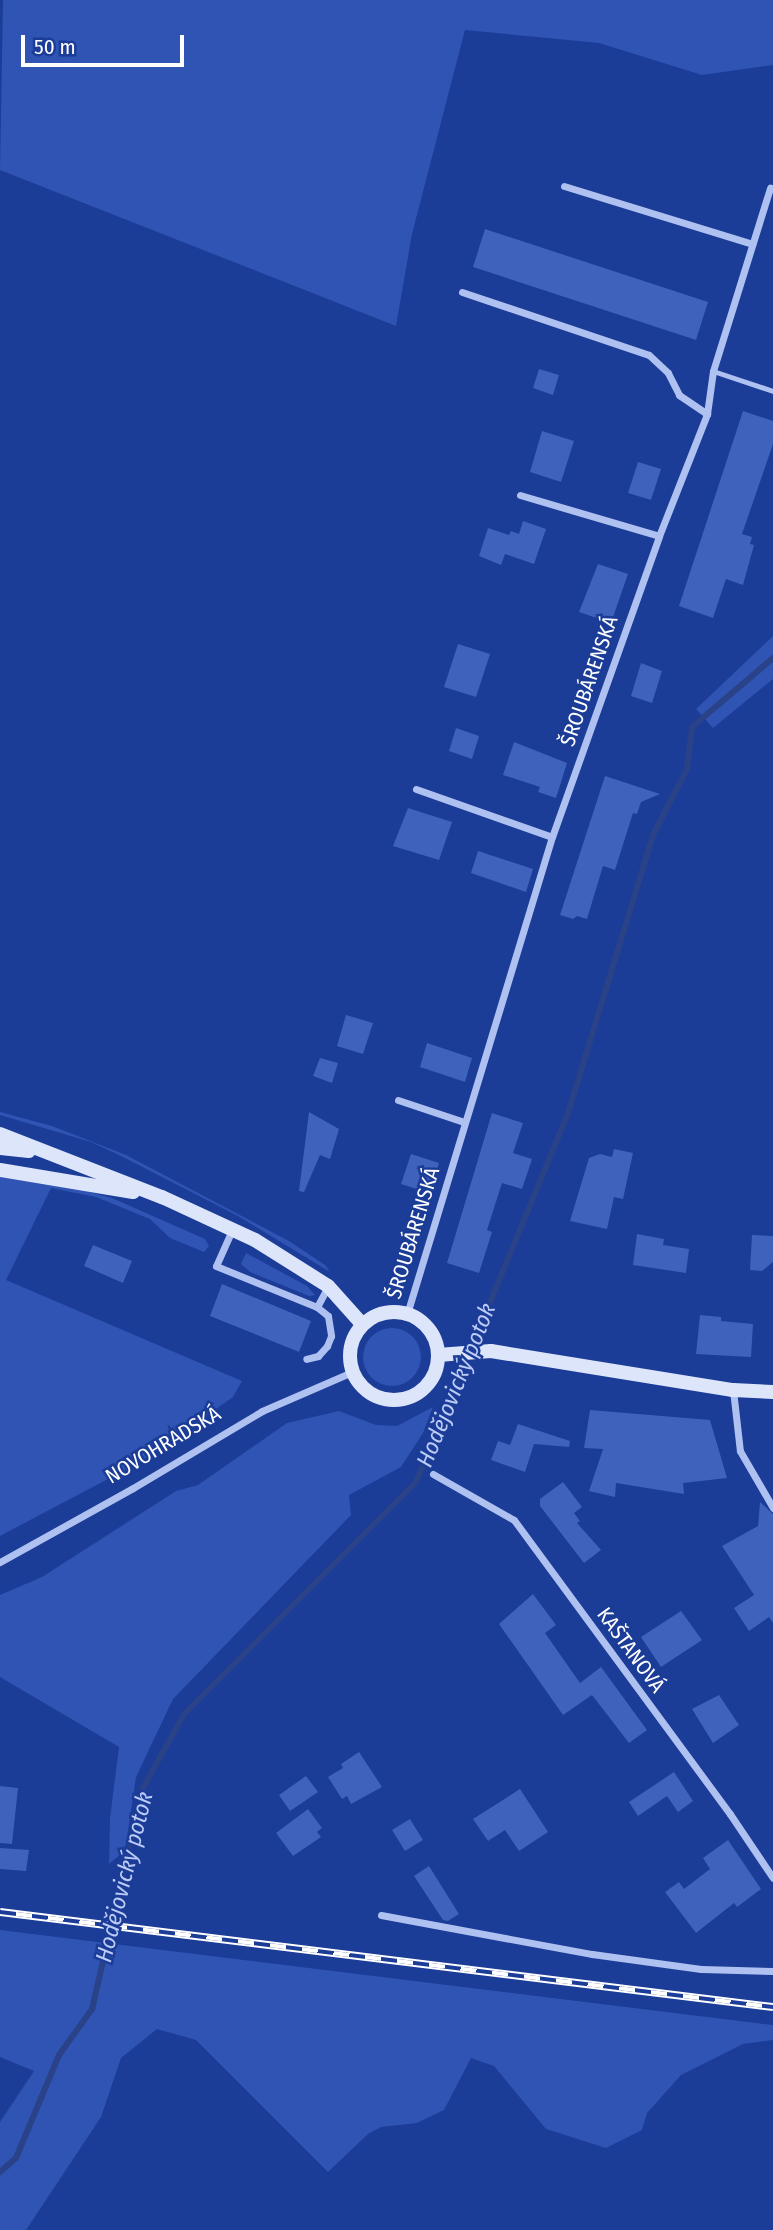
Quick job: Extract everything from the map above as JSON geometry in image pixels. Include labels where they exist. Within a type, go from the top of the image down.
[{"type":"main road","points":[[0,1135],[162,1196],[232,1230],[328,1286],[362,1324]]},
{"type":"main road","points":[[0,1148],[44,1152]]},
{"type":"main road","points":[[0,1170],[162,1196]]},
{"type":"main road","points":[[378,1314],[407,1314],[429,1329],[438,1355],[432,1379],[424,1388],[402,1400],[377,1398],[366,1392],[352,1372],[350,1346],[362,1324],[378,1314]]},
{"type":"main road","points":[[438,1355],[460,1351],[491,1351],[733,1390],[773,1392]]},
{"type":"street","points":[[564,186],[752,244]]},
{"type":"street","name":"ŠROUBÁRENSKÁ","points":[[407,1314],[552,837],[659,536],[707,414],[713,371],[770,188]]},
{"type":"street","points":[[463,292],[649,355],[668,373],[679,395],[707,414]]},
{"type":"street","points":[[520,495],[659,536]]},
{"type":"street","points":[[416,789],[552,837]]},
{"type":"street","points":[[398,1100],[464,1122]]},
{"type":"street","points":[[232,1230],[216,1266],[317,1307],[328,1316],[331,1336],[318,1356],[306,1359]]},
{"type":"street","points":[[317,1307],[328,1286]]},
{"type":"street","name":"NOVOHRADSKÁ","points":[[0,1562],[133,1488],[262,1411],[352,1372]]},
{"type":"street","points":[[733,1390],[740,1451],[773,1508]]},
{"type":"street","name":"KAŠTANOVÁ","points":[[433,1474],[514,1520],[730,1814],[773,1878]]},
{"type":"street","points":[[381,1915],[592,1954],[701,1969],[773,1971]]},
{"type":"lane","points":[[713,371],[773,391]]},
{"type":"shaded area","points":[[3,0],[773,0],[773,65],[702,75],[599,43],[465,30],[412,234],[396,326],[0,170]]},
{"type":"shaded area","points":[[773,636],[773,679],[713,728],[696,709]]},
{"type":"shaded area","points":[[0,1112],[52,1126],[126,1155],[289,1241],[325,1265],[330,1272],[238,1216],[121,1156],[91,1142],[0,1115]]},
{"type":"shaded area","points":[[0,1177],[112,1198],[205,1239],[209,1246],[204,1252],[170,1238],[150,1219],[96,1197],[51,1188],[6,1280],[242,1381],[233,1397],[142,1461],[0,1536]]},
{"type":"shaded area","points":[[246,1253],[307,1286],[315,1295],[309,1296],[250,1272],[241,1264]]},
{"type":"shaded area","points":[[386,1328],[398,1328],[408,1332],[417,1341],[421,1363],[413,1378],[398,1386],[386,1386],[376,1382],[367,1373],[363,1363],[363,1351],[367,1341],[376,1332]]},
{"type":"shaded area","points":[[433,1407],[423,1433],[401,1467],[349,1495],[351,1515],[173,1699],[136,1777],[125,1851],[109,1864],[110,1818],[119,1747],[0,1677],[0,1595],[42,1577],[176,1491],[198,1485],[287,1423],[339,1411],[376,1425],[397,1426]]},
{"type":"shaded area","points":[[0,1930],[773,2025],[773,2040],[743,2044],[681,2075],[647,2113],[642,2130],[606,2148],[546,2129],[494,2066],[471,2058],[444,2110],[417,2123],[381,2127],[368,2134],[328,2172],[196,2040],[157,2029],[121,2058],[101,2117],[26,2230],[0,2230],[0,2122],[34,2071],[0,2057]]},
{"type":"building","points":[[485,229],[708,302],[696,340],[473,267]]},
{"type":"building","points":[[539,369],[559,375],[553,395],[533,388]]},
{"type":"building","points":[[743,411],[773,421],[773,444],[742,534],[752,537],[750,544],[754,545],[743,585],[726,579],[713,618],[679,606]]},
{"type":"building","points":[[542,431],[574,441],[561,482],[530,472]]},
{"type":"building","points":[[638,462],[661,469],[651,500],[628,493]]},
{"type":"building","points":[[523,521],[546,529],[534,564],[505,554],[501,565],[479,556],[488,528],[509,535],[511,531],[519,534]]},
{"type":"building","points":[[598,564],[628,574],[611,623],[579,612]]},
{"type":"building","points":[[458,644],[490,654],[476,697],[444,687]]},
{"type":"building","points":[[641,663],[662,671],[652,703],[631,696]]},
{"type":"building","points":[[456,728],[479,736],[472,759],[449,751]]},
{"type":"building","points":[[514,742],[567,763],[556,798],[538,792],[540,787],[503,775]]},
{"type":"building","points":[[605,776],[660,794],[641,802],[637,814],[633,813],[615,870],[603,866],[587,919],[577,916],[573,919],[560,915]]},
{"type":"building","points":[[408,808],[452,822],[439,860],[393,846]]},
{"type":"building","points":[[478,851],[533,869],[526,892],[471,873]]},
{"type":"building","points":[[346,1015],[373,1023],[363,1054],[337,1046]]},
{"type":"building","points":[[427,1043],[472,1058],[465,1082],[420,1067]]},
{"type":"building","points":[[320,1058],[338,1063],[332,1083],[313,1076]]},
{"type":"building","points":[[309,1112],[339,1129],[330,1159],[320,1155],[304,1192],[299,1191]]},
{"type":"building","points":[[492,1113],[523,1123],[513,1153],[532,1159],[522,1189],[502,1183],[487,1230],[492,1232],[479,1273],[447,1263]]},
{"type":"building","points":[[614,1149],[633,1153],[623,1199],[614,1197],[607,1229],[570,1221],[589,1158],[600,1154],[612,1157]]},
{"type":"building","points":[[411,1154],[439,1163],[429,1193],[401,1184]]},
{"type":"building","points":[[637,1234],[664,1239],[663,1245],[689,1249],[686,1273],[633,1265]]},
{"type":"building","points":[[752,1235],[773,1236],[773,1262],[762,1271],[750,1270]]},
{"type":"building","points":[[93,1245],[132,1261],[123,1283],[84,1266]]},
{"type":"building","points":[[222,1284],[311,1321],[299,1352],[210,1316]]},
{"type":"building","points":[[700,1315],[721,1317],[721,1321],[753,1324],[751,1357],[696,1354]]},
{"type":"building","points":[[590,1410],[710,1420],[727,1478],[683,1483],[684,1494],[616,1483],[615,1497],[589,1491],[603,1449],[584,1448]]},
{"type":"building","points":[[518,1424],[570,1441],[569,1447],[534,1444],[525,1472],[491,1460],[498,1441],[510,1445]]},
{"type":"building","points":[[563,1482],[582,1507],[574,1513],[580,1521],[577,1523],[601,1550],[584,1563],[540,1506],[540,1499]]},
{"type":"building","points":[[760,1502],[773,1514],[773,1623],[769,1617],[749,1631],[734,1608],[754,1595],[722,1546],[758,1526]]},
{"type":"building","points":[[533,1594],[556,1625],[545,1633],[580,1683],[601,1667],[647,1730],[629,1743],[592,1695],[563,1715],[499,1624]]},
{"type":"building","points":[[681,1611],[702,1640],[661,1667],[641,1637]]},
{"type":"building","points":[[719,1695],[739,1725],[713,1743],[692,1709]]},
{"type":"building","points":[[359,1752],[382,1787],[351,1804],[347,1796],[342,1799],[328,1777],[343,1768],[341,1764]]},
{"type":"building","points":[[674,1772],[693,1801],[678,1812],[667,1796],[638,1816],[629,1802]]},
{"type":"building","points":[[306,1776],[318,1792],[290,1811],[279,1795]]},
{"type":"building","points":[[0,1786],[18,1788],[12,1844],[0,1843]]},
{"type":"building","points":[[520,1789],[548,1832],[519,1851],[505,1830],[488,1841],[473,1819]]},
{"type":"building","points":[[308,1809],[322,1828],[317,1832],[321,1837],[293,1856],[276,1833]]},
{"type":"building","points":[[410,1819],[423,1840],[405,1851],[392,1830]]},
{"type":"building","points":[[728,1840],[761,1889],[737,1907],[734,1903],[696,1933],[665,1892],[679,1882],[684,1889],[710,1869],[703,1858]]},
{"type":"building","points":[[0,1848],[29,1850],[26,1871],[0,1869]]},
{"type":"building","points":[[429,1866],[459,1914],[448,1921],[443,1920],[414,1876]]},
{"type":"waterway","name":"Hodějovický potok","points":[[0,2172],[16,2158],[59,2055],[92,2009],[143,1788],[184,1714],[416,1482],[569,1110],[653,835],[687,769],[692,727],[773,658]]},
{"type":"railway","points":[[0,1912],[773,2007]]}]
